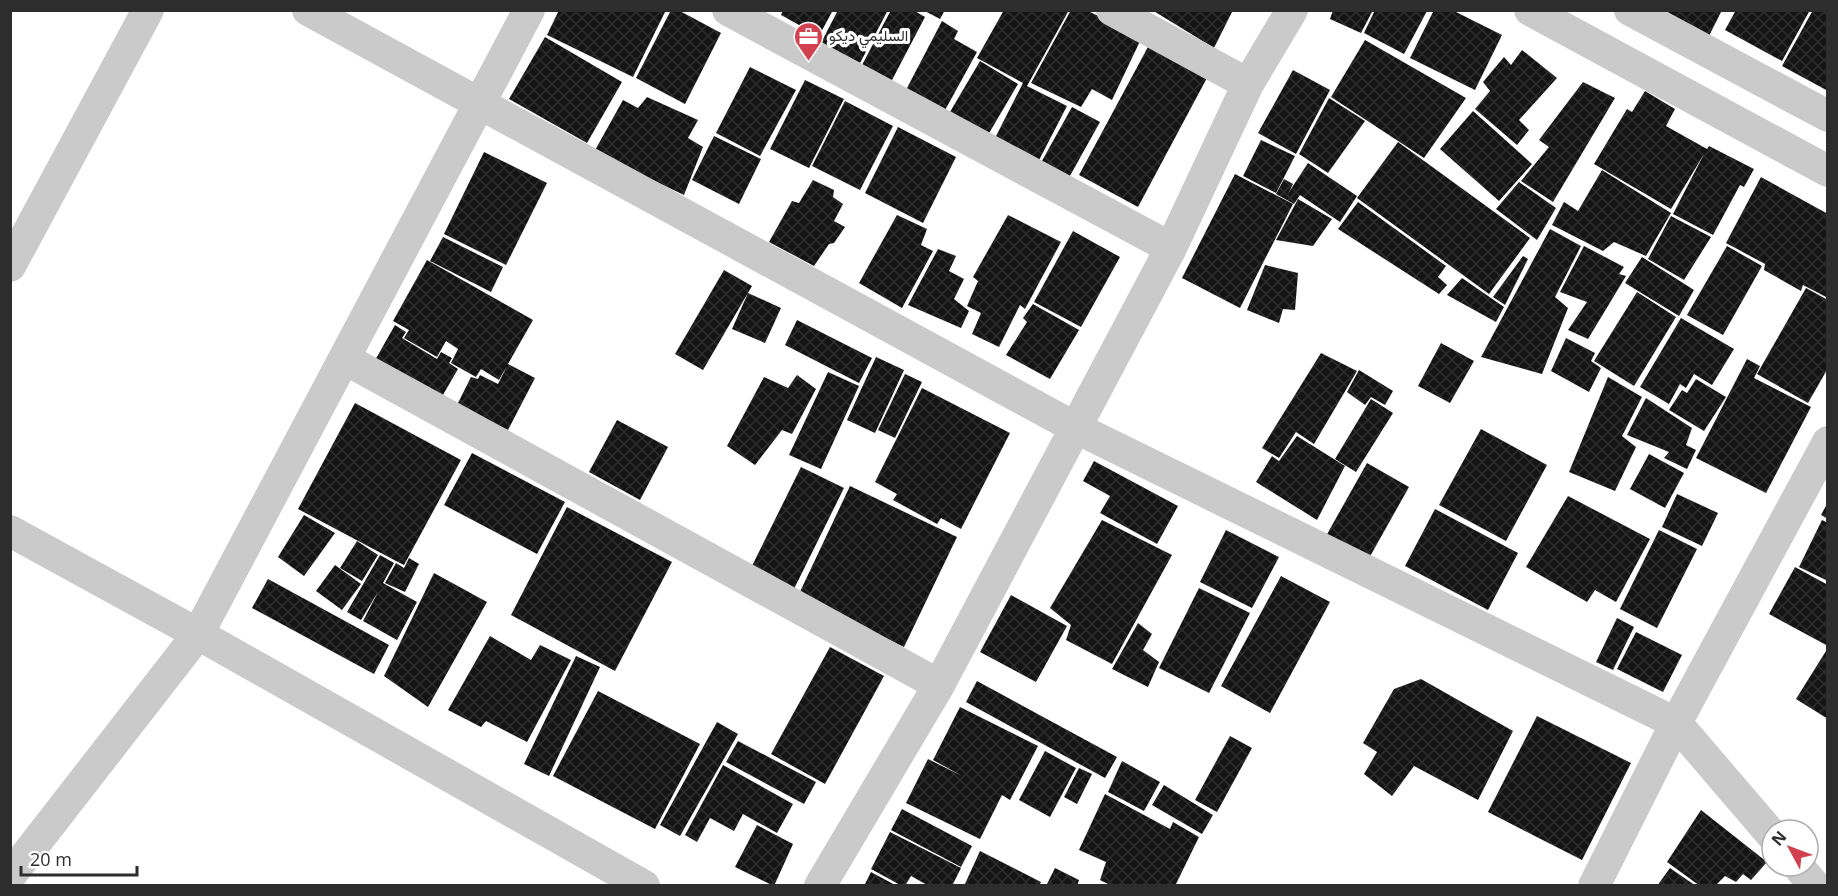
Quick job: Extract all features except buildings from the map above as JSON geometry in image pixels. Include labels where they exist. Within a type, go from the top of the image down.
[{"type":"street","points":[[10,266],[148,10]]},
{"type":"street","points":[[308,10],[1076,428],[1676,723],[1760,821]]},
{"type":"street","points":[[10,876],[198,634],[529,10]]},
{"type":"street","points":[[728,10],[1171,248]]},
{"type":"street","points":[[1112,10],[1248,84]]},
{"type":"street","points":[[820,885],[939,685],[1171,248],[1248,84],[1292,10]]},
{"type":"street","points":[[1530,10],[1827,171]]},
{"type":"street","points":[[1630,10],[1827,116]]},
{"type":"street","points":[[345,358],[939,685]]},
{"type":"street","points":[[1594,885],[1676,723],[1827,442]]},
{"type":"street","points":[[10,531],[644,885]]},
{"type":"place","name":"السليمي ديكو","points":[[808,62]]}]
